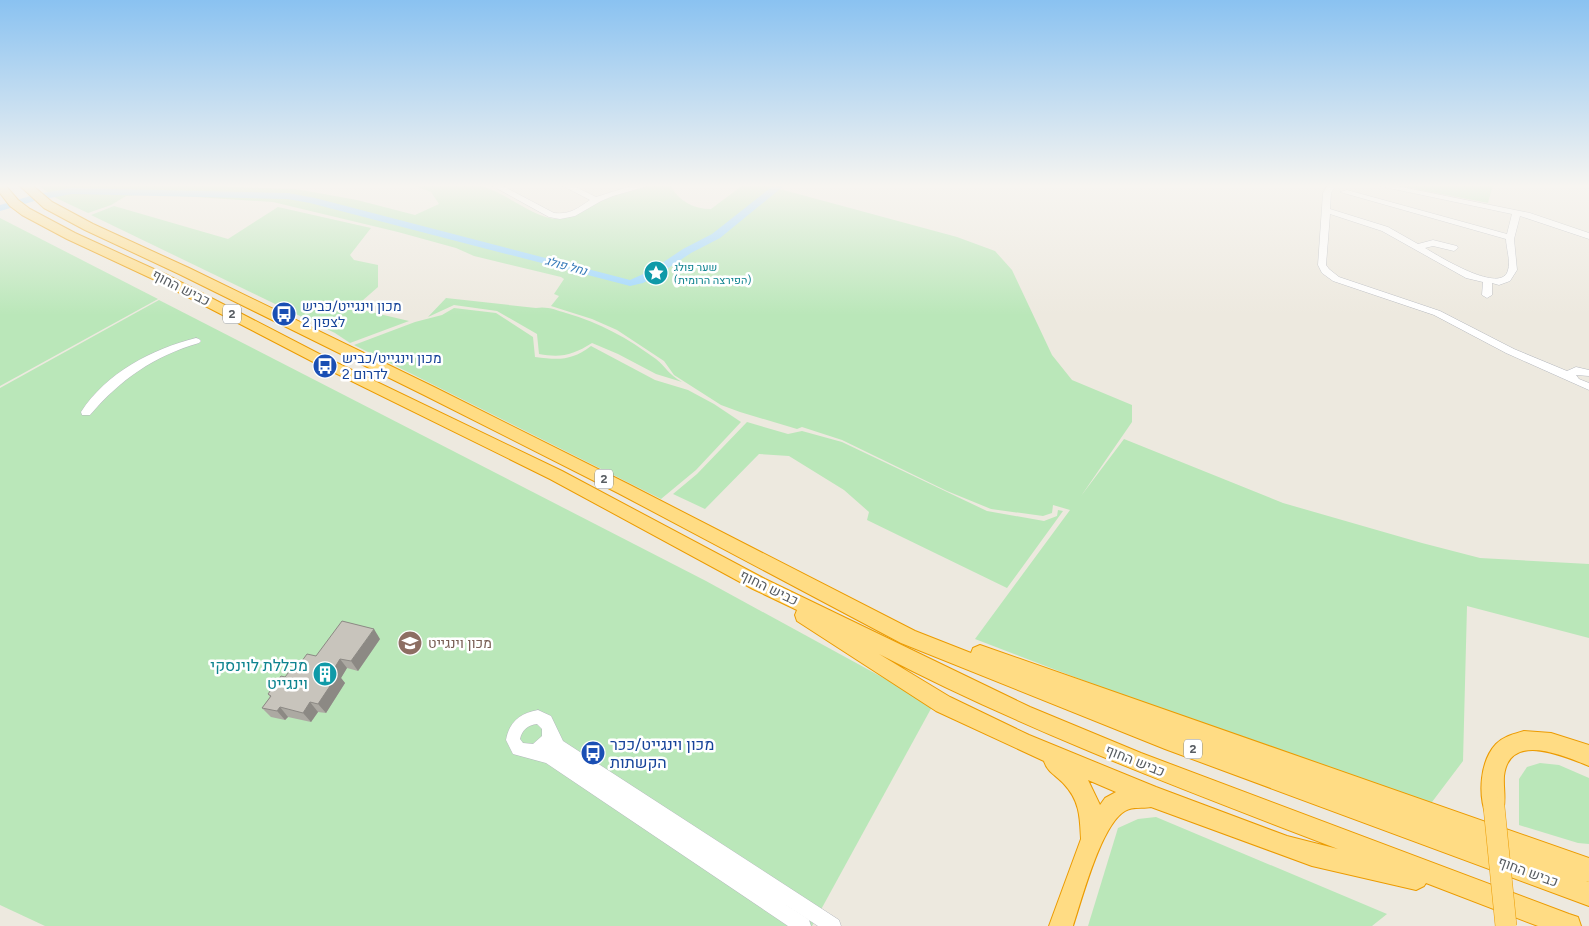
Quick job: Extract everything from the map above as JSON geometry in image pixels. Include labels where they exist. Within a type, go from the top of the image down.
[{"type":"highway","name":"כביש החוף","points":[[56,228],[162,278],[324,362],[556,475],[759,584],[904,658],[1032,718],[1184,780],[1569,926]]},
{"type":"highway","name":"כביש החוף","points":[[92,228],[184,271],[429,391],[908,637],[1166,739],[1589,894]]},
{"type":"highway","points":[[805,583],[935,638],[1044,678],[1172,721],[1589,870]]},
{"type":"highway","points":[[759,584],[850,646],[918,689],[965,715],[1022,742],[1156,798],[1312,855],[1472,890]]},
{"type":"highway","points":[[1506,926],[1494,807],[1493,778],[1495,766],[1504,749],[1522,741],[1550,742],[1564,745],[1589,756]]},
{"type":"highway","points":[[1022,742],[1071,775],[1084,791],[1092,817],[1092,843]]},
{"type":"highway","points":[[1061,926],[1101,822],[1114,805],[1132,797],[1156,798]]},
{"type":"highway","points":[[1554,858],[1589,862]]},
{"type":"street","points":[[1325,228],[1322,265],[1331,276],[1437,313],[1510,351],[1538,362],[1582,373],[1587,387]]},
{"type":"street","points":[[1380,228],[1461,272],[1488,281],[1504,281],[1513,270],[1510,237],[1512,228]]},
{"type":"street","points":[[1478,228],[1510,237]]},
{"type":"street","points":[[1567,228],[1589,236]]},
{"type":"street","points":[[1417,247],[1433,243],[1454,248]]},
{"type":"street","points":[[1487,295],[1488,281]]},
{"type":"street","points":[[86,412],[107,388],[135,366],[160,352],[196,341]]},
{"type":"street","points":[[803,926],[554,760],[532,751],[523,751],[514,745],[513,734],[520,723],[532,718],[543,719],[547,722],[558,746],[833,926]]},
{"type":"street","points":[[532,751],[546,743],[550,732]]},
{"type":"green space","points":[[0,228],[20,228],[158,299],[0,386]]},
{"type":"green space","points":[[118,228],[191,228],[228,239],[245,228],[371,228],[350,255],[354,260],[378,265],[378,287],[354,308],[409,321],[350,343],[335,333]]},
{"type":"green space","points":[[382,228],[925,228],[957,237],[995,251],[1012,270],[1052,355],[1072,380],[1132,405],[1132,422],[1081,496],[1124,439],[1283,503],[1422,543],[1480,558],[1589,564],[1589,638],[1467,606],[1463,761],[1429,806],[1329,774],[975,639],[1070,510],[1053,505],[1052,513],[1043,516],[991,509],[947,491],[842,440],[802,427],[797,429],[721,405],[674,375],[664,361],[617,330],[592,319],[551,306],[559,296],[554,294],[564,279],[561,277],[474,256],[456,248]]},
{"type":"green space","points":[[446,298],[548,308],[579,317],[602,326],[635,344],[656,359],[674,377],[682,382],[656,374],[592,343],[567,354],[554,356],[539,354],[537,334],[497,311],[454,305],[428,317]]},
{"type":"green space","name":"מכון וינגייט","points":[[159,300],[706,581],[933,705],[812,926],[45,926],[0,905],[0,388]]},
{"type":"green space","points":[[454,308],[496,313],[533,337],[535,357],[551,359],[571,357],[591,346],[655,380],[688,390],[741,422],[696,470],[661,499],[354,345],[415,322],[442,315]]},
{"type":"green space","points":[[747,422],[788,434],[802,431],[842,442],[987,511],[1044,521],[1057,516],[1058,510],[1063,511],[1007,588],[867,520],[869,512],[844,490],[789,456],[759,454],[705,509],[673,494],[697,474]]},
{"type":"green space","points":[[1540,763],[1559,765],[1589,778],[1589,844],[1578,843],[1519,825],[1519,779],[1527,767]]},
{"type":"green space","points":[[1156,817],[1387,914],[1372,926],[1088,926],[1118,828],[1138,819]]},
{"type":"building","points":[[342,621],[374,629],[351,661],[340,659],[332,672],[338,674],[318,704],[310,702],[303,713],[280,707],[277,711],[262,708],[271,696],[268,694],[281,676],[285,677],[292,668],[296,669],[307,654],[316,656]]},
{"type":"waterway","name":"נחל פולג","points":[[419,228],[630,283],[639,281],[654,273],[726,228]]},
{"type":"place","name":"שער פולג (הפירצה הרומית)","points":[[656,273]]},
{"type":"place","name":"מכון וינגייט/כביש 2 לצפון","points":[[284,314]]},
{"type":"place","name":"מכון וינגייט/כביש 2 לדרום","points":[[325,366]]},
{"type":"place","name":"מכון וינגייט","points":[[410,643]]},
{"type":"place","name":"מכללת לוינסקי וינגייט","points":[[325,674]]},
{"type":"place","name":"מכון וינגייט/ככר הקשתות","points":[[593,753]]}]
